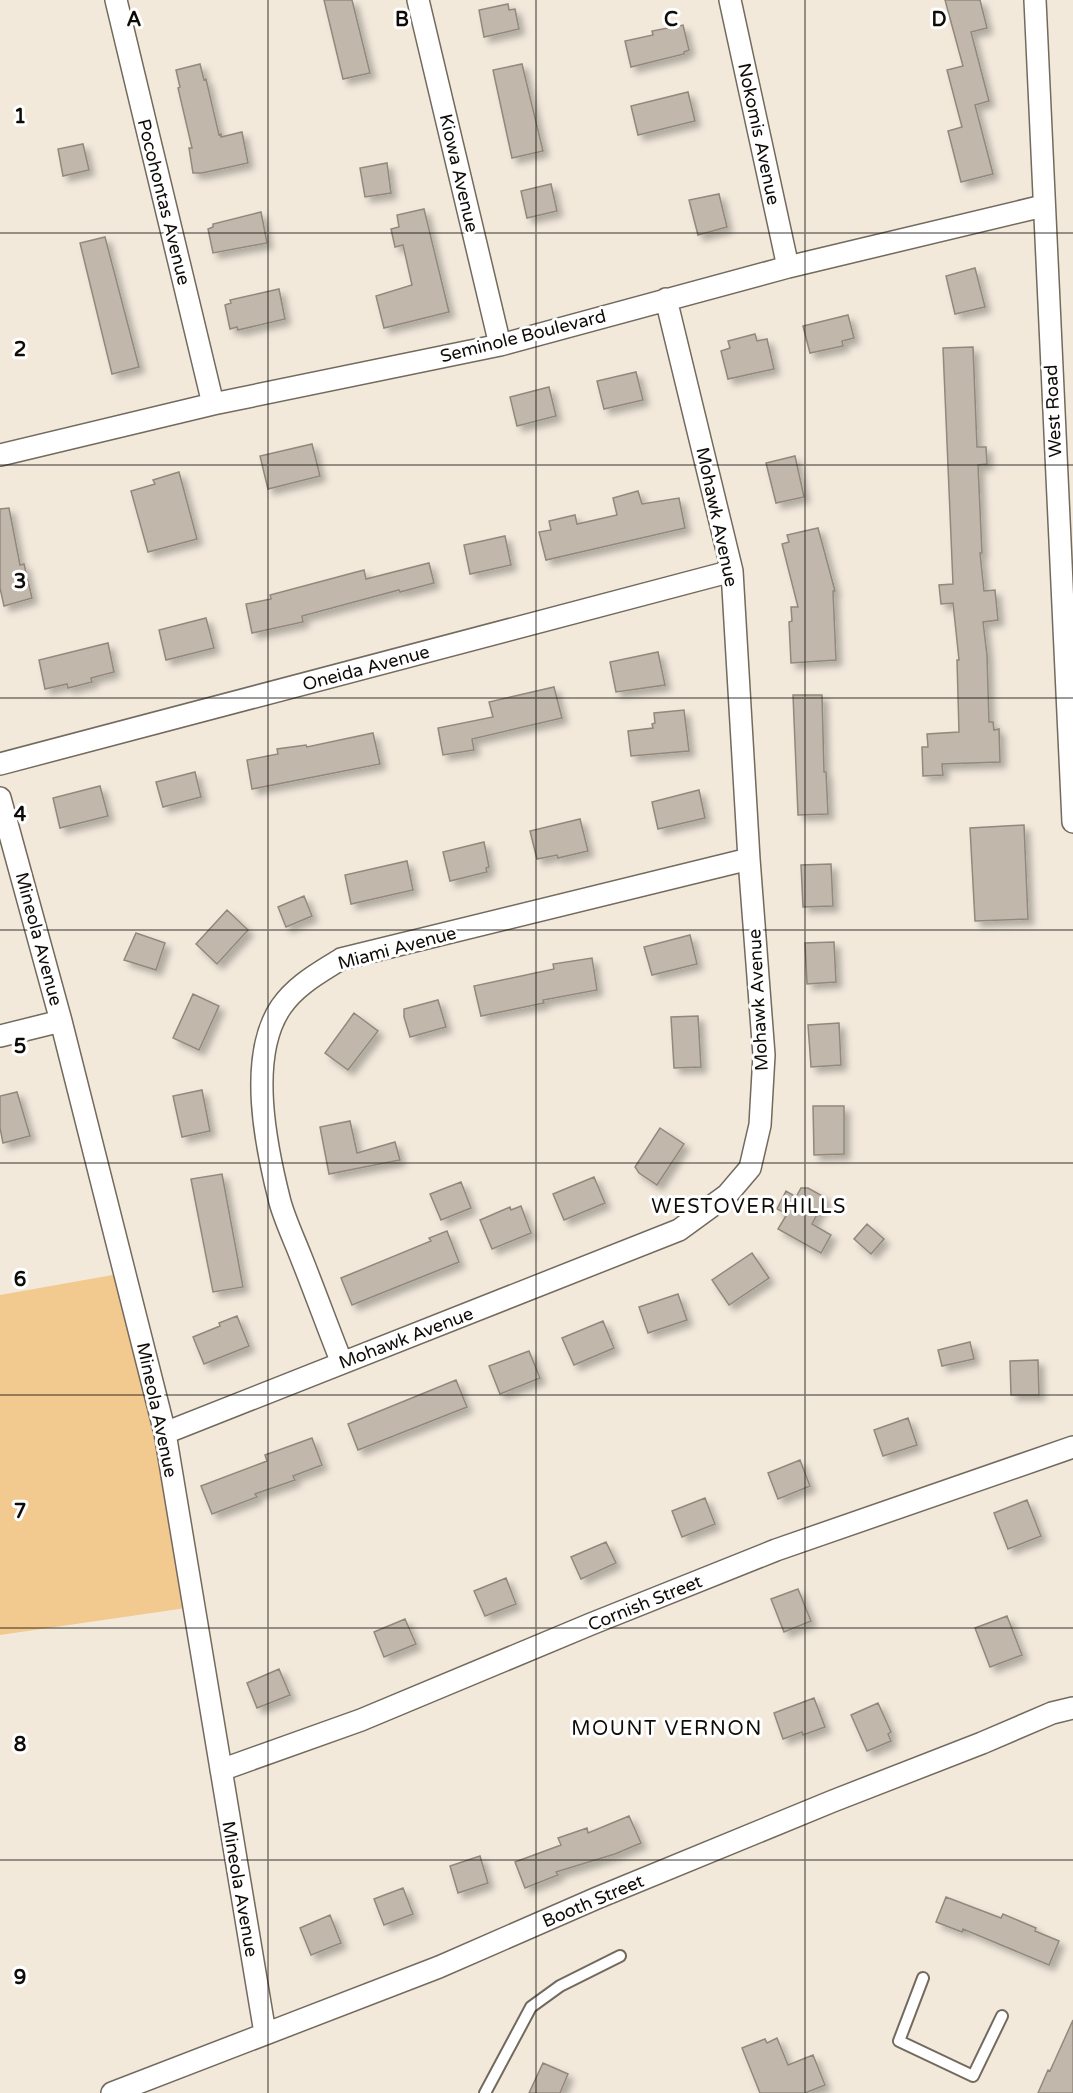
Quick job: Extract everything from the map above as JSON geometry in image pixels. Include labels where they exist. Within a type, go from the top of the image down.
[{"type":"street","name":"Pocohontas Avenue","points":[[116,0],[213,404]]},
{"type":"street","name":"Kiowa Avenue","points":[[418,0],[500,345]]},
{"type":"street","name":"Nokomis Avenue","points":[[730,0],[788,267]]},
{"type":"street","name":"West Road","points":[[1035,0],[1043,206],[1070,696],[1073,822]]},
{"type":"street","name":"Seminole Boulevard","points":[[0,455],[213,404],[500,345],[788,267],[1043,206]]},
{"type":"street","name":"Mohawk Avenue","points":[[165,1433],[679,1230],[727,1196],[750,1168],[760,1125],[764,1055],[749,859],[732,571],[666,299]]},
{"type":"street","name":"Oneida Avenue","points":[[0,764],[732,571]]},
{"type":"street","name":"Mineola Avenue","points":[[0,798],[62,1021],[165,1433],[265,2033]]},
{"type":"street","name":"Miami Avenue","points":[[342,1363],[280,1203],[269,1145],[262,1099],[261,1066],[268,1036],[280,1007],[300,984],[341,959],[749,859]]},
{"type":"street","points":[[0,1036],[62,1021]]},
{"type":"street","name":"Cornish Street","points":[[221,1770],[361,1720],[776,1550],[1073,1447]]},
{"type":"street","name":"Booth Street","points":[[112,2093],[440,1967],[597,1898],[822,1805],[982,1743],[1052,1713],[1073,1708]]},
{"type":"lane","points":[[485,2093],[531,2007],[560,1986],[620,1956]]},
{"type":"lane","points":[[923,1978],[899,2041],[973,2076],[1002,2016]]},
{"type":"shaded area","points":[[124,1273],[193,1607],[0,1635],[0,1295]]},
{"type":"building","points":[[324,0],[352,0],[370,73],[343,79]]},
{"type":"building","points":[[945,0],[980,0],[987,28],[971,32],[989,101],[975,105],[993,174],[961,182],[948,131],[962,127],[947,70],[963,66]]},
{"type":"building","points":[[508,4],[509,10],[515,9],[519,29],[484,37],[479,10]]},
{"type":"building","points":[[683,25],[689,50],[684,54],[631,67],[625,41],[653,35],[652,31]]},
{"type":"building","points":[[200,64],[204,80],[206,79],[219,135],[221,134],[221,137],[242,132],[248,163],[193,173],[189,148],[192,148],[176,70]]},
{"type":"building","points":[[522,64],[543,151],[512,158],[493,70]]},
{"type":"building","points":[[688,92],[695,121],[638,135],[631,106]]},
{"type":"building","points":[[83,144],[89,170],[63,176],[58,149]]},
{"type":"building","points":[[387,163],[391,193],[365,197],[360,168]]},
{"type":"building","points":[[551,184],[557,211],[527,218],[521,191]]},
{"type":"building","points":[[719,194],[727,227],[698,235],[689,200]]},
{"type":"building","points":[[424,209],[449,312],[384,328],[376,296],[412,285],[403,245],[395,247],[391,229],[399,227],[397,215]]},
{"type":"building","points":[[261,212],[267,243],[213,253],[208,229],[213,227],[213,224]]},
{"type":"building","points":[[105,237],[139,367],[112,374],[80,243]]},
{"type":"building","points":[[975,268],[985,307],[955,314],[946,276]]},
{"type":"building","points":[[279,289],[285,319],[238,330],[237,327],[230,329],[225,305],[231,303],[230,300]]},
{"type":"building","points":[[848,315],[854,338],[842,341],[843,346],[810,353],[803,326]]},
{"type":"building","points":[[755,334],[757,341],[767,339],[774,369],[728,379],[721,351],[730,348],[728,341]]},
{"type":"building","points":[[973,347],[977,447],[986,447],[987,464],[978,465],[982,553],[980,553],[984,591],[995,590],[998,620],[983,622],[987,655],[989,722],[993,722],[994,730],[999,729],[1000,762],[942,764],[943,775],[923,776],[922,747],[928,747],[927,734],[959,732],[957,660],[959,660],[953,603],[941,604],[939,585],[953,584],[943,348]]},
{"type":"building","points":[[636,372],[643,400],[604,409],[597,381]]},
{"type":"building","points":[[549,387],[556,416],[517,426],[510,397]]},
{"type":"building","points":[[312,444],[320,476],[268,489],[260,456]]},
{"type":"building","points":[[795,456],[804,497],[776,503],[766,463]]},
{"type":"building","points":[[179,472],[197,539],[148,552],[131,491],[155,484],[153,480]]},
{"type":"building","points":[[638,491],[642,504],[679,498],[685,528],[546,560],[539,532],[551,530],[549,521],[575,515],[577,524],[617,515],[613,498]]},
{"type":"building","points":[[9,508],[20,565],[24,564],[32,598],[4,606],[0,588],[0,509]]},
{"type":"building","points":[[818,528],[835,591],[833,591],[836,660],[791,663],[789,622],[792,621],[791,607],[798,607],[782,544],[789,542],[787,535]]},
{"type":"building","points":[[505,536],[511,565],[470,574],[464,545]]},
{"type":"building","points":[[429,563],[434,583],[302,616],[303,622],[252,633],[246,604],[271,599],[270,595],[364,570],[366,579]]},
{"type":"building","points":[[206,618],[214,648],[166,660],[159,630]]},
{"type":"building","points":[[108,643],[114,672],[91,678],[92,682],[68,688],[67,684],[45,689],[39,660]]},
{"type":"building","points":[[658,652],[665,685],[616,692],[610,662]]},
{"type":"building","points":[[554,687],[562,718],[472,739],[474,750],[443,755],[438,728],[493,717],[489,702]]},
{"type":"building","points":[[793,695],[822,695],[824,772],[826,772],[828,814],[798,815]]},
{"type":"building","points":[[684,710],[689,751],[631,756],[628,731],[653,728],[654,713]]},
{"type":"building","points":[[373,733],[380,764],[252,789],[247,760],[278,754],[277,749],[306,745],[307,747]]},
{"type":"building","points":[[195,772],[201,797],[163,807],[156,782]]},
{"type":"building","points":[[100,786],[108,816],[60,828],[53,798]]},
{"type":"building","points":[[699,790],[705,818],[658,829],[652,802]]},
{"type":"building","points":[[580,819],[588,851],[558,858],[557,855],[537,859],[530,831]]},
{"type":"building","points":[[1024,825],[1028,919],[975,921],[970,828]]},
{"type":"building","points":[[484,842],[489,867],[486,868],[487,872],[450,881],[443,852]]},
{"type":"building","points":[[407,861],[413,890],[351,904],[345,875]]},
{"type":"building","points":[[831,864],[833,906],[803,907],[801,865]]},
{"type":"building","points":[[304,896],[312,916],[286,927],[278,907]]},
{"type":"building","points":[[227,910],[248,930],[217,964],[196,944]]},
{"type":"building","points":[[136,933],[165,943],[156,970],[124,960]]},
{"type":"building","points":[[690,935],[697,964],[652,975],[644,947]]},
{"type":"building","points":[[834,942],[836,982],[807,984],[805,943]]},
{"type":"building","points":[[592,958],[597,990],[543,1000],[544,1003],[481,1016],[474,986],[554,969],[553,964]]},
{"type":"building","points":[[193,994],[219,1006],[199,1050],[173,1038]]},
{"type":"building","points":[[438,1000],[446,1027],[410,1037],[404,1009]]},
{"type":"building","points":[[354,1013],[378,1031],[348,1070],[325,1053]]},
{"type":"building","points":[[698,1016],[701,1067],[674,1068],[671,1017]]},
{"type":"building","points":[[839,1023],[841,1065],[811,1067],[808,1025]]},
{"type":"building","points":[[202,1090],[210,1131],[182,1137],[173,1096]]},
{"type":"building","points":[[17,1092],[30,1136],[3,1143],[0,1128],[0,1096]]},
{"type":"building","points":[[813,1106],[844,1106],[844,1154],[814,1155]]},
{"type":"building","points":[[350,1121],[357,1153],[395,1142],[400,1160],[329,1174],[320,1127]]},
{"type":"building","points":[[660,1128],[684,1144],[657,1185],[639,1173],[635,1167]]},
{"type":"building","points":[[222,1174],[243,1287],[213,1292],[191,1179]]},
{"type":"building","points":[[594,1177],[605,1203],[564,1220],[553,1194]]},
{"type":"building","points":[[461,1182],[471,1208],[441,1220],[430,1194]]},
{"type":"building","points":[[801,1188],[808,1188],[826,1198],[812,1224],[831,1235],[821,1253],[778,1229],[787,1214],[777,1209],[786,1191],[796,1197]]},
{"type":"building","points":[[521,1206],[531,1233],[492,1249],[480,1220],[510,1207],[511,1210]]},
{"type":"building","points":[[867,1224],[884,1239],[871,1254],[854,1239]]},
{"type":"building","points":[[447,1231],[459,1262],[352,1305],[341,1278],[431,1241],[429,1238]]},
{"type":"building","points":[[752,1253],[769,1278],[729,1305],[712,1280]]},
{"type":"building","points":[[678,1294],[687,1320],[648,1333],[639,1307]]},
{"type":"building","points":[[237,1316],[249,1346],[204,1364],[193,1337]]},
{"type":"building","points":[[603,1321],[614,1348],[574,1365],[562,1338]]},
{"type":"building","points":[[970,1342],[974,1359],[942,1366],[938,1350]]},
{"type":"building","points":[[529,1351],[540,1378],[500,1394],[489,1366]]},
{"type":"building","points":[[1038,1360],[1039,1395],[1011,1395],[1010,1361]]},
{"type":"building","points":[[456,1380],[467,1407],[358,1450],[348,1424]]},
{"type":"building","points":[[908,1418],[917,1445],[883,1456],[874,1430]]},
{"type":"building","points":[[312,1438],[322,1465],[293,1476],[295,1480],[255,1494],[257,1497],[212,1514],[201,1486],[267,1461],[265,1455]]},
{"type":"building","points":[[800,1460],[810,1486],[778,1499],[768,1473]]},
{"type":"building","points":[[705,1498],[715,1524],[682,1537],[672,1511]]},
{"type":"building","points":[[1027,1500],[1041,1536],[1008,1549],[994,1513]]},
{"type":"building","points":[[606,1542],[616,1563],[581,1579],[571,1557]]},
{"type":"building","points":[[506,1578],[516,1604],[485,1616],[474,1591]]},
{"type":"building","points":[[798,1589],[811,1621],[784,1632],[771,1599]]},
{"type":"building","points":[[1007,1616],[1022,1655],[990,1667],[975,1628]]},
{"type":"building","points":[[405,1619],[416,1644],[384,1657],[374,1632]]},
{"type":"building","points":[[279,1669],[290,1695],[257,1708],[247,1683]]},
{"type":"building","points":[[814,1698],[825,1727],[783,1739],[774,1713]]},
{"type":"building","points":[[878,1703],[891,1732],[888,1734],[891,1741],[867,1751],[851,1715]]},
{"type":"building","points":[[629,1816],[641,1843],[615,1854],[556,1872],[558,1875],[525,1888],[515,1862],[561,1845],[558,1838],[587,1828],[588,1833]]},
{"type":"building","points":[[480,1856],[488,1883],[458,1893],[450,1866]]},
{"type":"building","points":[[403,1888],[413,1914],[384,1925],[374,1899]]},
{"type":"building","points":[[946,1897],[1001,1918],[1003,1914],[1059,1941],[1049,1965],[963,1929],[962,1932],[936,1922]]},
{"type":"building","points":[[330,1915],[341,1943],[311,1955],[300,1928]]},
{"type":"building","points":[[1073,2020],[1073,2093],[1038,2093],[1048,2070],[1050,2071]]},
{"type":"building","points":[[777,2038],[788,2065],[813,2055],[825,2085],[805,2093],[760,2093],[742,2048],[765,2039],[767,2043]]},
{"type":"building","points":[[543,2063],[568,2074],[560,2093],[529,2093]]},
{"type":"district","name":"WESTOVER HILLS","points":[[749,1206]]},
{"type":"district","name":"MOUNT VERNON","points":[[667,1728]]}]
